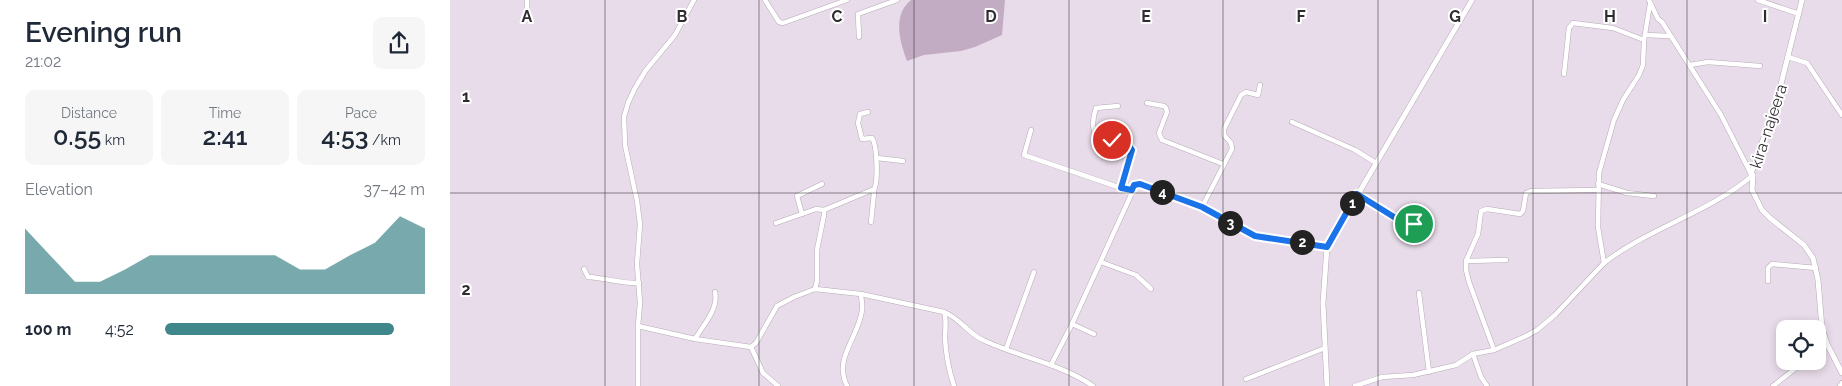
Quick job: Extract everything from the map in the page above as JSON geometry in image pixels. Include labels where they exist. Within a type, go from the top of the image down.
[{"type":"street","points":[[527,0],[527,12]]},
{"type":"street","points":[[638,386],[640,303],[637,264],[639,214],[626,150],[624,117],[635,88],[646,70],[675,34],[694,0]]},
{"type":"street","points":[[765,0],[779,22],[783,23],[847,0]]},
{"type":"street","points":[[859,38],[858,14],[897,0]]},
{"type":"street","points":[[1327,386],[1323,302],[1327,247],[1472,0]]},
{"type":"street","points":[[1758,0],[1799,14]]},
{"type":"street","name":"kira-najeera","points":[[1802,0],[1788,57],[1752,175],[1752,190],[1762,210],[1809,250],[1816,268],[1820,316],[1827,344],[1842,373]]},
{"type":"street","points":[[1355,386],[1382,377],[1413,375],[1456,365],[1473,354],[1494,350],[1526,336],[1546,323],[1569,302],[1604,263],[1630,246],[1692,215],[1734,191],[1752,175],[1721,115],[1690,64],[1662,22],[1658,19],[1650,2]]},
{"type":"street","points":[[1604,263],[1598,227],[1598,187],[1602,163],[1614,120],[1643,65],[1650,2]]},
{"type":"street","points":[[1564,74],[1570,28],[1573,23],[1613,28],[1645,38],[1670,36]]},
{"type":"street","points":[[1788,57],[1807,63],[1842,115]]},
{"type":"street","points":[[1690,64],[1708,62],[1760,66]]},
{"type":"street","points":[[1202,207],[1232,146],[1224,135],[1224,129],[1242,94],[1246,92],[1257,96],[1260,85]]},
{"type":"street","points":[[1147,103],[1166,108],[1167,112],[1159,133],[1162,140],[1223,164]]},
{"type":"street","points":[[1118,106],[1096,108],[1094,112],[1094,130],[1097,136],[1127,144],[1132,150],[1121,188]]},
{"type":"street","points":[[868,112],[859,114],[857,121],[862,140],[873,138],[877,158],[875,172],[877,183],[873,191],[871,222]]},
{"type":"street","points":[[1292,122],[1355,150],[1376,164]]},
{"type":"street","points":[[1031,130],[1024,155],[1121,188],[1134,189]]},
{"type":"street","points":[[877,158],[903,161]]},
{"type":"street","points":[[802,214],[797,196],[822,184]]},
{"type":"street","points":[[1051,365],[1072,324],[1136,184],[1202,207],[1258,237],[1327,247]]},
{"type":"street","points":[[1494,350],[1469,282],[1466,261],[1478,234],[1482,210],[1520,214],[1523,211],[1526,193],[1531,191],[1598,187],[1654,196]]},
{"type":"street","points":[[776,223],[819,209],[824,210],[873,191]]},
{"type":"street","points":[[1357,194],[1402,222],[1417,225]]},
{"type":"street","points":[[815,289],[816,254],[824,210]]},
{"type":"street","points":[[1466,261],[1506,260]]},
{"type":"street","points":[[1101,262],[1136,275],[1151,289]]},
{"type":"street","points":[[1768,281],[1768,268],[1772,264],[1816,268]]},
{"type":"street","points":[[584,270],[588,276],[625,283],[639,283]]},
{"type":"street","points":[[1006,349],[1034,272]]},
{"type":"street","points":[[638,326],[694,339],[751,347],[756,343],[769,318],[778,306],[794,297],[815,289],[861,294],[944,312],[955,318],[982,340],[1051,365],[1093,386]]},
{"type":"street","points":[[694,339],[713,310],[716,301],[715,292]]},
{"type":"street","points":[[1419,293],[1429,372]]},
{"type":"street","points":[[847,386],[843,372],[843,360],[862,310],[861,294]]},
{"type":"street","points":[[944,312],[946,318],[947,357],[954,386]]},
{"type":"street","points":[[1072,324],[1094,334]]},
{"type":"street","points":[[751,347],[763,373],[778,386]]},
{"type":"street","points":[[1246,378],[1326,348]]},
{"type":"street","points":[[1473,354],[1481,377],[1487,386]]},
{"type":"street","points":[[1773,386],[1793,370]]},
{"type":"shaded area","points":[[911,0],[1005,0],[1002,35],[961,51],[924,55],[907,61],[899,29],[901,13]]},
{"type":"route","points":[[1112,140],[1127,144],[1132,150],[1121,188],[1132,190],[1134,185],[1140,184],[1202,207],[1258,237],[1304,242],[1327,247],[1357,194],[1402,222],[1414,224]]}]
